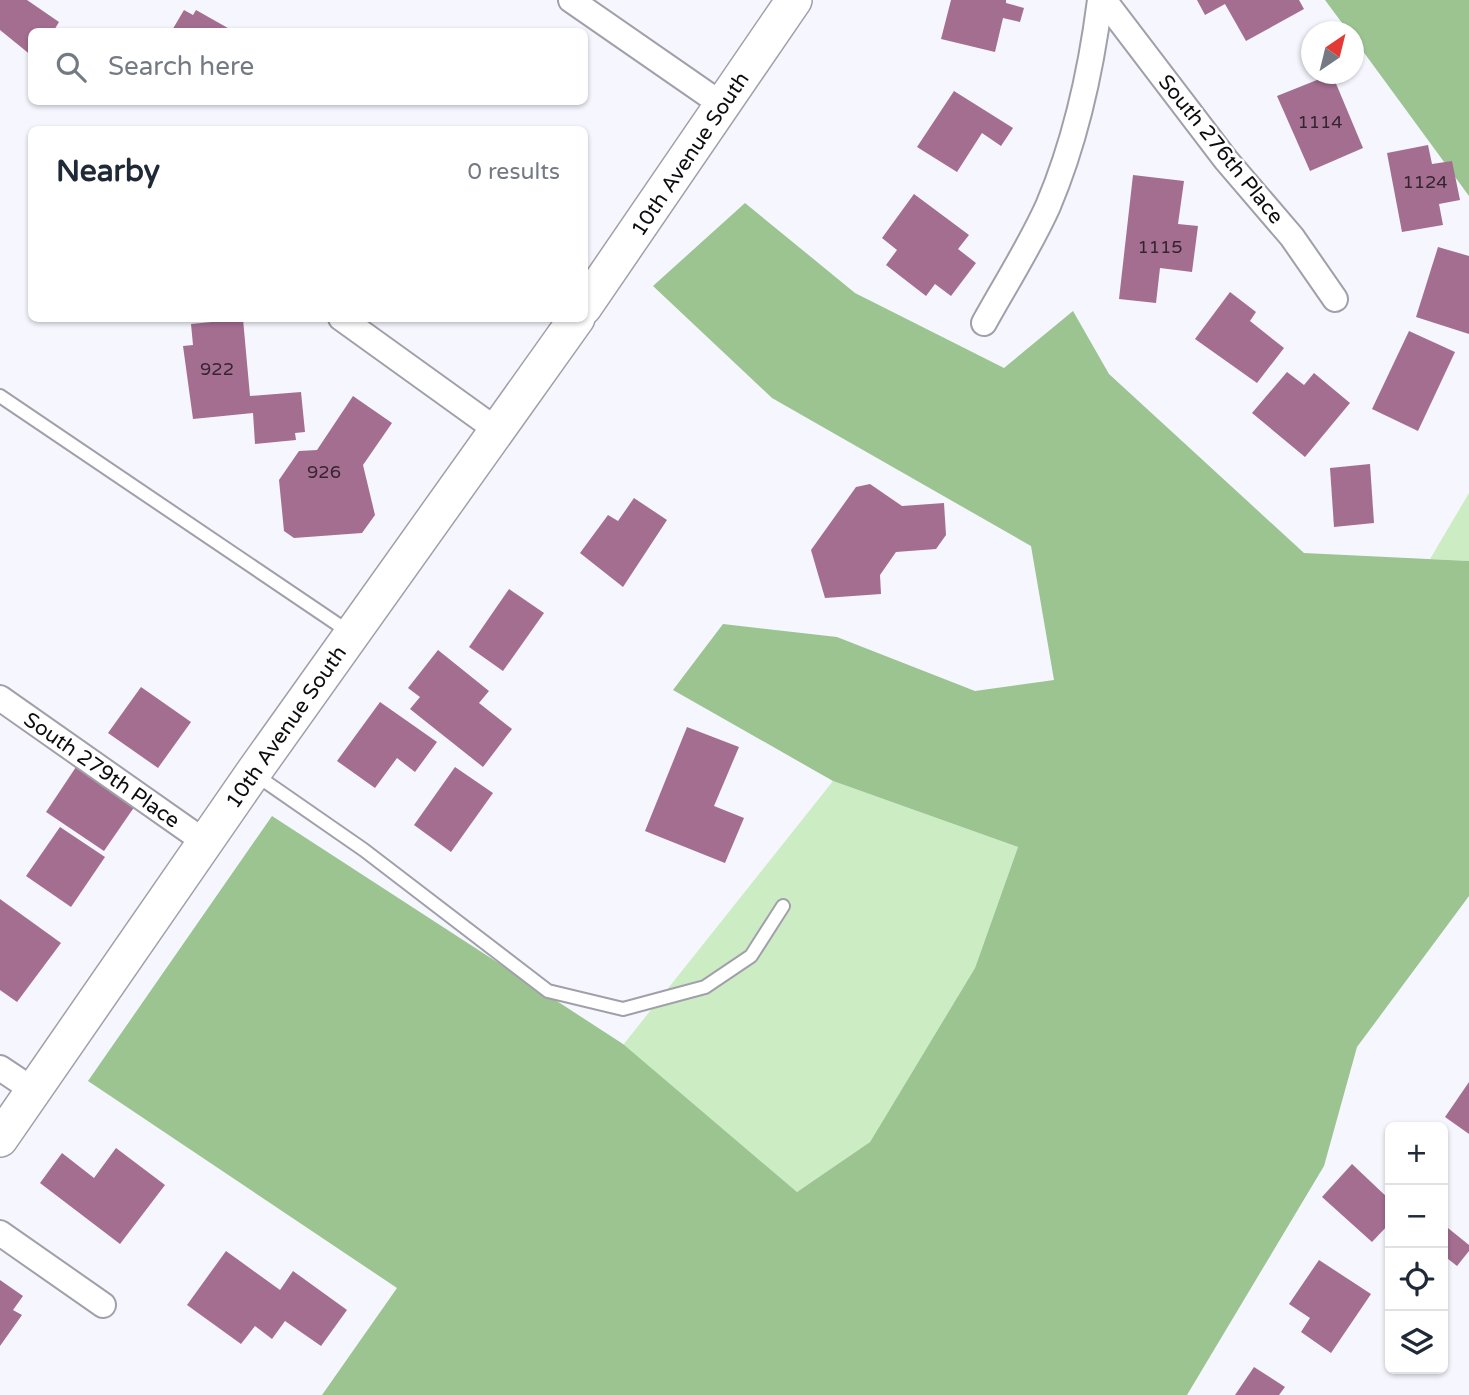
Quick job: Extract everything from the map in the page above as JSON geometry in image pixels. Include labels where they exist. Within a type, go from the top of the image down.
[{"type":"main road","name":"10th Avenue South","points":[[588,301],[794,0]]},
{"type":"main road","name":"10th Avenue South","points":[[0,1139],[253,773],[574,322]]},
{"type":"street","points":[[571,0],[724,106]]},
{"type":"street","points":[[984,323],[1047,208],[1068,155],[1083,100],[1102,0]]},
{"type":"street","name":"South 276th Place","points":[[1102,0],[1226,160],[1292,237],[1335,299]]},
{"type":"street","points":[[347,322],[498,431]]},
{"type":"street","name":"South 279th Place","points":[[0,698],[205,842]]},
{"type":"street","points":[[0,1068],[33,1090]]},
{"type":"street","points":[[0,1233],[103,1305]]},
{"type":"lane","points":[[0,396],[352,634]]},
{"type":"lane","points":[[253,773],[364,850],[548,991],[623,1009],[705,987],[751,956],[783,906]]},
{"type":"green space","points":[[1325,0],[1469,0],[1469,196],[1364,53],[1364,21],[1341,21]]},
{"type":"green space","points":[[745,203],[855,293],[1004,368],[1073,311],[1109,374],[1304,553],[1469,561],[1469,896],[1357,1047],[1324,1166],[1187,1395],[322,1395],[397,1288],[88,1081],[272,816],[623,1044],[797,1192],[870,1142],[975,968],[1018,847],[833,781],[673,690],[723,624],[837,637],[975,691],[1054,680],[1031,546],[772,398],[653,286]]},
{"type":"green space","points":[[1469,493],[1469,561],[1430,559]]},
{"type":"green space","points":[[833,781],[1018,847],[975,968],[870,1142],[797,1192],[623,1045]]},
{"type":"building","points":[[0,0],[27,0],[59,22],[55,28],[28,28],[28,53],[0,30]]},
{"type":"building","points":[[951,0],[1006,0],[1006,3],[1024,8],[1020,22],[1003,18],[995,52],[941,39]]},
{"type":"building","points":[[1197,0],[1299,0],[1304,9],[1246,41],[1225,4],[1205,15]]},
{"type":"building","points":[[184,10],[193,15],[196,10],[228,28],[173,28]]},
{"type":"building","points":[[1307,84],[1336,84],[1363,148],[1310,171],[1277,96]]},
{"type":"building","points":[[954,91],[1013,128],[1001,146],[982,133],[957,172],[917,147]]},
{"type":"building","points":[[1428,145],[1432,164],[1452,161],[1460,200],[1439,204],[1443,225],[1402,232],[1387,153]]},
{"type":"building","points":[[1133,175],[1184,181],[1178,224],[1198,226],[1192,272],[1160,268],[1156,303],[1119,299]]},
{"type":"building","points":[[914,194],[969,235],[958,249],[976,263],[951,296],[935,284],[926,296],[886,265],[897,250],[882,238]]},
{"type":"building","points":[[1438,247],[1469,256],[1469,334],[1416,317]]},
{"type":"building","points":[[1230,292],[1256,312],[1250,321],[1284,348],[1257,383],[1195,339]]},
{"type":"building","points":[[243,322],[250,396],[301,392],[305,432],[295,433],[296,440],[255,444],[253,413],[193,419],[183,346],[193,345],[191,324]]},
{"type":"building","points":[[1409,331],[1455,352],[1418,431],[1372,409]]},
{"type":"building","points":[[1287,372],[1304,385],[1314,373],[1350,403],[1305,457],[1252,413]]},
{"type":"building","points":[[353,396],[392,423],[363,465],[375,515],[362,533],[294,538],[284,531],[279,480],[299,451],[317,450]]},
{"type":"building","points":[[1370,464],[1374,523],[1334,527],[1330,468]]},
{"type":"building","points":[[870,484],[902,506],[944,503],[946,535],[936,549],[896,552],[880,575],[881,594],[825,598],[811,550],[856,487]]},
{"type":"building","points":[[634,498],[667,520],[623,587],[580,553],[608,515],[618,521]]},
{"type":"building","points":[[509,589],[544,613],[503,671],[469,647]]},
{"type":"building","points":[[438,650],[489,691],[479,703],[512,729],[483,767],[410,709],[420,697],[408,688]]},
{"type":"building","points":[[141,687],[191,722],[158,768],[108,733]]},
{"type":"building","points":[[380,702],[437,742],[415,772],[397,758],[375,788],[337,761]]},
{"type":"building","points":[[687,727],[739,747],[714,806],[744,818],[725,863],[645,831]]},
{"type":"building","points":[[78,764],[137,803],[104,851],[46,812]]},
{"type":"building","points":[[455,767],[493,793],[451,852],[414,825]]},
{"type":"building","points":[[60,827],[105,857],[71,907],[26,876]]},
{"type":"building","points":[[0,899],[61,943],[17,1002],[0,990]]},
{"type":"building","points":[[1469,1082],[1469,1134],[1445,1117]]},
{"type":"building","points":[[116,1148],[165,1185],[120,1244],[40,1183],[62,1153],[94,1178]]},
{"type":"building","points":[[1352,1164],[1385,1195],[1385,1228],[1372,1242],[1322,1197]]},
{"type":"building","points":[[1448,1228],[1469,1245],[1469,1251],[1457,1266],[1448,1259]]},
{"type":"building","points":[[226,1251],[280,1290],[293,1271],[347,1310],[321,1346],[285,1321],[272,1339],[255,1326],[241,1344],[187,1305]]},
{"type":"building","points":[[1319,1260],[1371,1294],[1331,1353],[1301,1332],[1310,1318],[1289,1304]]},
{"type":"building","points":[[0,1280],[23,1296],[13,1310],[22,1315],[0,1346]]},
{"type":"building","points":[[1254,1367],[1285,1387],[1279,1395],[1235,1395]]}]
